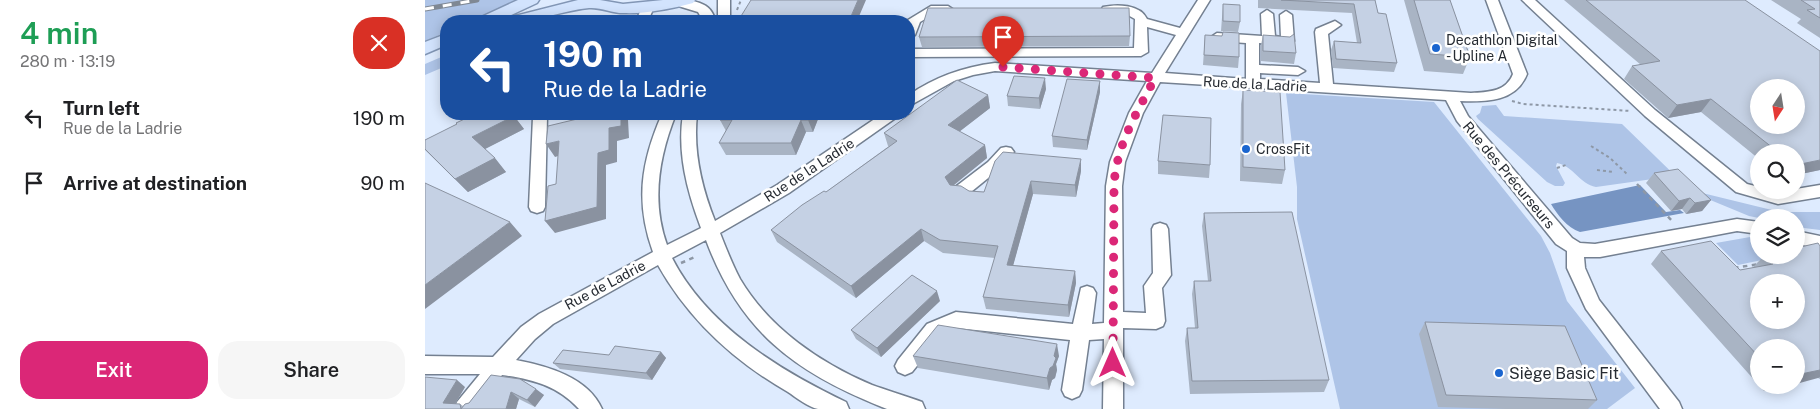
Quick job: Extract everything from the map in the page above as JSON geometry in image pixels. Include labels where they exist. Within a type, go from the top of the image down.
[{"type":"main road","points":[[498,15],[531,0]]},
{"type":"main road","points":[[535,15],[590,2],[645,14],[683,1]]},
{"type":"main road","points":[[425,49],[440,42]]},
{"type":"main road","points":[[425,57],[440,51]]},
{"type":"street","points":[[724,0],[724,15]]},
{"type":"street","points":[[1113,409],[1114,186],[1116,166],[1123,139],[1155,78],[1204,0]]},
{"type":"street","name":"Rue de la Ladrie","points":[[915,96],[943,79],[971,70],[995,67],[1451,96],[1493,96],[1510,90],[1515,85],[1520,74],[1492,0]]},
{"type":"street","points":[[1528,0],[1650,113],[1742,188],[1778,198],[1820,191]]},
{"type":"street","points":[[683,1],[704,10],[708,15]]},
{"type":"street","points":[[915,19],[931,10],[960,10]]},
{"type":"street","points":[[915,53],[1141,52],[1141,18],[1129,10],[1089,10]]},
{"type":"street","points":[[1267,14],[1269,40]]},
{"type":"street","points":[[1207,36],[1288,41],[1286,15]]},
{"type":"street","points":[[1141,21],[1184,33]]},
{"type":"street","points":[[1327,88],[1321,32],[1335,24]]},
{"type":"street","points":[[1252,39],[1253,84]]},
{"type":"street","points":[[1253,69],[1298,71]]},
{"type":"street","name":"Rue des Précurseurs","points":[[1451,96],[1462,118],[1562,239],[1575,248]]},
{"type":"street","points":[[537,207],[540,120]]},
{"type":"street","points":[[667,120],[652,160],[649,179],[650,216],[670,260],[694,304],[732,342],[776,375],[839,409]]},
{"type":"street","points":[[689,120],[690,159],[699,197],[718,227],[738,290],[757,316],[788,346],[819,369],[843,383],[885,400],[915,409]]},
{"type":"street","name":"Rue de la Ladrie","points":[[718,227],[805,176],[883,120]]},
{"type":"street","points":[[960,192],[993,166],[1006,152]]},
{"type":"street","points":[[1672,409],[1592,304],[1577,268],[1575,248],[1587,251],[1600,250],[1737,225],[1750,227]]},
{"type":"street","name":"Rue de Ladrie","points":[[464,409],[498,366],[528,333],[546,318],[670,260],[718,227]]},
{"type":"street","points":[[905,366],[934,330],[956,320],[1082,333],[1114,325],[1156,321],[1153,286],[1163,275],[1160,229]]},
{"type":"street","points":[[1805,239],[1820,243]]},
{"type":"street","points":[[1073,390],[1087,293]]},
{"type":"street","points":[[425,366],[498,366],[551,378],[574,392],[592,409]]},
{"type":"path","points":[[1493,96],[1523,104],[1650,113]]},
{"type":"path","points":[[1591,146],[1610,158],[1627,174]]},
{"type":"path","points":[[1557,168],[1566,165]]},
{"type":"path","points":[[1597,170],[1613,172]]},
{"type":"path","points":[[1637,184],[1673,221]]},
{"type":"path","points":[[670,260],[695,257]]},
{"type":"path","points":[[1727,262],[1734,268],[1755,264]]},
{"type":"shaded area","points":[[425,0],[519,0],[485,15],[440,15],[440,35],[425,41]]},
{"type":"shaded area","points":[[440,58],[440,69],[425,75],[425,64]]},
{"type":"shaded area","points":[[1286,93],[1434,102],[1541,236],[1550,253],[1567,301],[1635,388],[1607,409],[1340,409],[1297,219],[1297,187]]},
{"type":"shaded area","points":[[1496,105],[1504,116],[1622,124],[1690,190],[1768,209],[1750,209],[1749,216],[1691,192],[1667,177],[1596,187],[1585,182],[1568,168],[1557,163],[1556,166],[1565,183],[1563,186],[1555,186],[1547,182],[1478,119],[1476,116],[1480,113],[1482,106]]},
{"type":"shaded area","points":[[1640,185],[1666,212],[1680,210],[1684,213],[1580,232],[1567,224],[1551,204]]},
{"type":"shaded area","points":[[1805,212],[1820,212],[1820,230],[1805,228]]},
{"type":"shaded area","points":[[1750,237],[1750,262],[1738,265],[1716,243]]},
{"type":"building","points":[[751,0],[858,0],[852,15],[742,15]]},
{"type":"building","points":[[1281,0],[1375,0],[1378,13],[1386,14],[1397,63],[1336,59],[1334,41],[1361,43],[1354,4]]},
{"type":"building","points":[[1414,0],[1450,0],[1470,57],[1430,54]]},
{"type":"building","points":[[1586,0],[1745,0],[1820,51],[1820,160],[1805,163],[1805,144],[1768,144],[1755,134],[1805,134],[1805,79],[1750,79],[1750,130],[1711,99],[1677,105],[1632,66],[1660,61]]},
{"type":"building","points":[[1801,0],[1820,0],[1820,18],[1807,10],[1815,9]]},
{"type":"building","points":[[1223,4],[1240,5],[1240,22],[1223,21]]},
{"type":"building","points":[[928,8],[1129,8],[1130,36],[919,37]]},
{"type":"building","points":[[1223,32],[1239,33],[1239,57],[1204,55],[1205,35],[1222,36]]},
{"type":"building","points":[[1294,34],[1296,53],[1263,51],[1263,35],[1290,37]]},
{"type":"building","points":[[1014,76],[1045,78],[1039,98],[1007,96]]},
{"type":"building","points":[[1067,79],[1100,81],[1087,140],[1052,136]]},
{"type":"building","points":[[957,80],[988,95],[948,125],[985,145],[945,177],[950,185],[961,186],[969,191],[984,192],[995,161],[1003,152],[1081,159],[1075,185],[1031,181],[1007,265],[1075,271],[1068,305],[983,297],[998,246],[940,240],[921,229],[851,286],[771,230],[802,205],[824,191],[826,192],[897,141],[884,133],[902,120],[915,120],[915,110]]},
{"type":"building","points":[[1243,90],[1280,92],[1285,170],[1243,167]]},
{"type":"building","points":[[1163,115],[1211,118],[1210,165],[1158,161]]},
{"type":"building","points":[[462,120],[506,120],[472,137],[495,158],[455,179],[425,149],[425,140]]},
{"type":"building","points":[[573,120],[621,120],[621,126],[609,128],[609,150],[598,153],[597,207],[545,221],[548,186],[556,184],[559,141],[546,144],[548,126]]},
{"type":"building","points":[[732,120],[801,120],[791,143],[719,143]]},
{"type":"building","points":[[1678,169],[1711,200],[1695,203],[1690,198],[1679,201],[1654,173]]},
{"type":"building","points":[[425,183],[510,222],[425,285]]},
{"type":"building","points":[[1292,212],[1329,380],[1192,381],[1187,328],[1198,328],[1194,281],[1211,281],[1204,213]]},
{"type":"building","points":[[1711,241],[1740,270],[1773,264],[1805,264],[1805,246],[1818,243],[1820,246],[1820,370],[1805,373],[1805,339],[1750,339],[1750,347],[1661,251]]},
{"type":"building","points":[[912,275],[937,291],[877,348],[851,330]]},
{"type":"building","name":"Siège Basic Fit","points":[[1425,322],[1565,326],[1597,400],[1446,395]]},
{"type":"building","points":[[938,325],[1057,344],[1054,356],[1056,358],[1047,378],[913,356]]},
{"type":"building","points":[[615,346],[661,352],[646,373],[553,363],[563,350],[609,355]]},
{"type":"building","points":[[491,375],[520,379],[536,389],[527,400],[511,392],[506,409],[461,409],[465,404],[469,403]]},
{"type":"building","points":[[425,377],[457,380],[443,403],[460,404],[461,409],[425,409]]},
{"type":"railway","points":[[425,9],[477,0]]},
{"type":"place","name":"Decathlon Digital - Upline A","points":[[1436,48]]},
{"type":"place","name":"CrossFit","points":[[1246,149]]},
{"type":"place","name":"Siège Basic Fit","points":[[1499,373]]},
{"type":"route","points":[[1003,67],[1155,78],[1123,139],[1116,166],[1114,186],[1113,363]]}]
